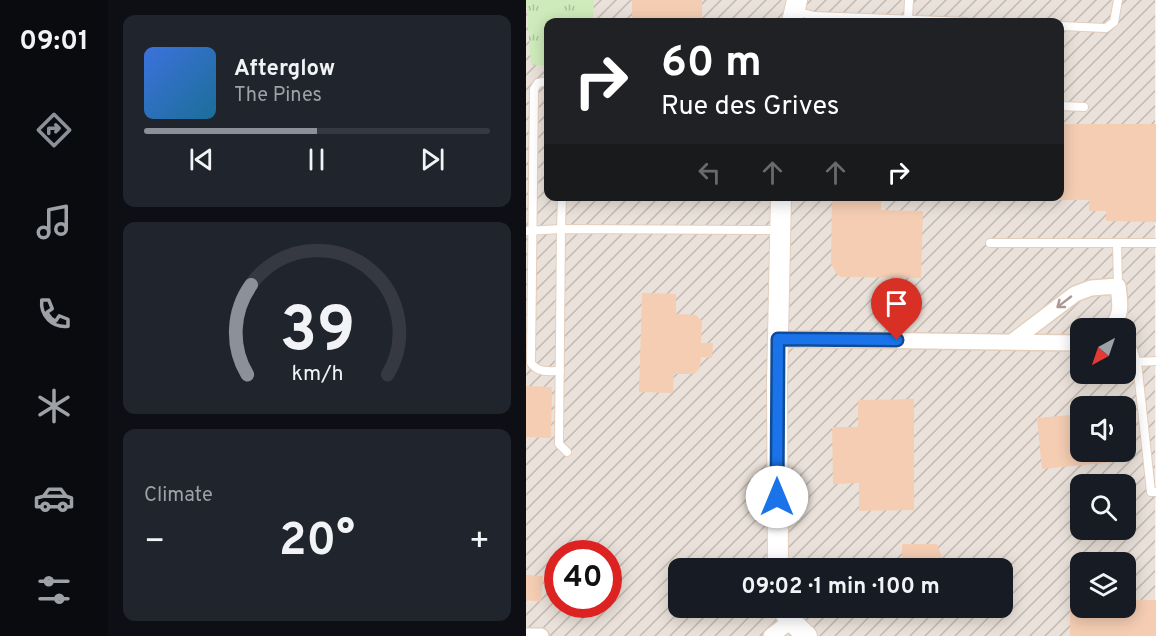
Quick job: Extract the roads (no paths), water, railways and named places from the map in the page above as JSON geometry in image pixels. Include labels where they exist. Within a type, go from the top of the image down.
[{"type":"street","points":[[778,558],[778,339],[781,201]]},
{"type":"street","points":[[1014,341],[1075,294],[1091,288],[1118,286],[1119,318]]},
{"type":"street","points":[[778,339],[1070,343]]},
{"type":"street","points":[[771,636],[783,618]]},
{"type":"street","points":[[790,618],[807,636]]},
{"type":"street","points":[[526,636],[541,636]]},
{"type":"lane","points":[[908,18],[909,0]]},
{"type":"lane","points":[[1064,26],[1106,28],[1114,22],[1118,0]]},
{"type":"lane","points":[[794,11],[814,16],[861,18]]},
{"type":"lane","points":[[544,82],[538,83],[534,88],[529,231],[531,363],[542,371],[560,371]]},
{"type":"lane","points":[[1064,106],[1084,107]]},
{"type":"lane","points":[[562,201],[559,444],[567,452]]},
{"type":"lane","points":[[529,231],[561,229],[781,230]]},
{"type":"lane","points":[[990,243],[1156,243]]},
{"type":"lane","points":[[1117,243],[1118,286]]},
{"type":"lane","points":[[1136,359],[1151,492],[1156,492]]},
{"type":"lane","points":[[1137,362],[1156,361]]}]
